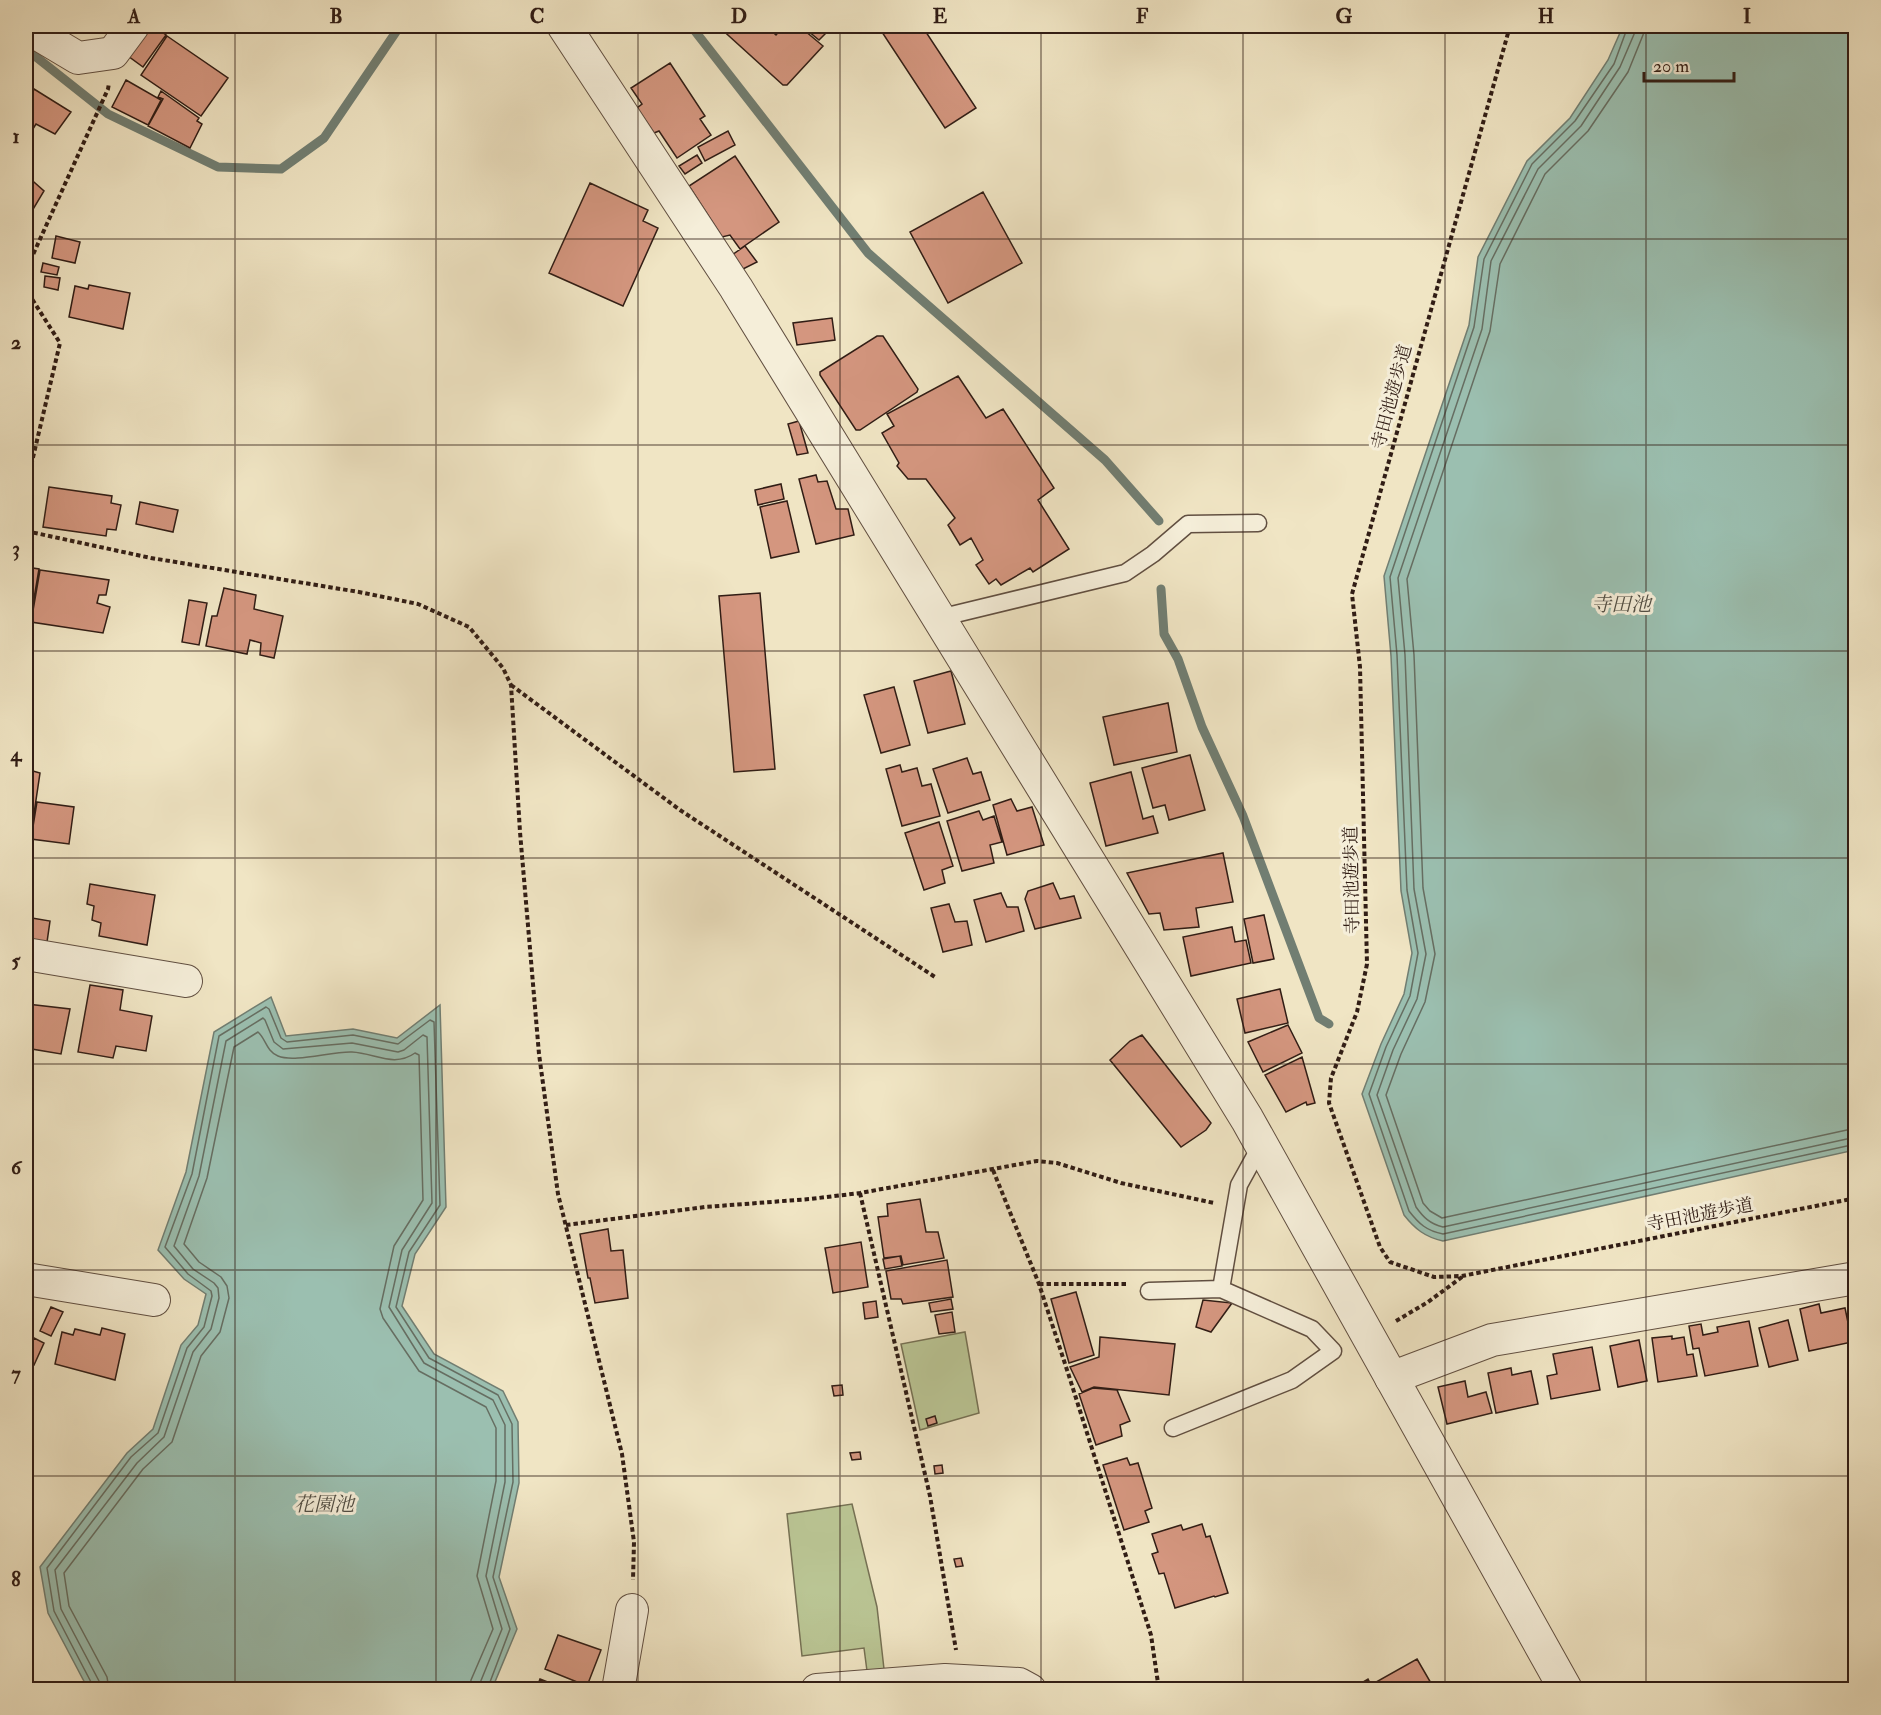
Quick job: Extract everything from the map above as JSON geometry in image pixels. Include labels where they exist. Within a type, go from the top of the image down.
[{"type":"street","points":[[26,27],[78,58],[113,53],[133,26]]},
{"type":"street","points":[[564,26],[736,288],[1261,1145],[1566,1689]]},
{"type":"street","points":[[26,954],[186,981]]},
{"type":"street","points":[[1390,1377],[1492,1340],[1856,1278]]},
{"type":"street","points":[[26,1279],[154,1300]]},
{"type":"street","points":[[618,1689],[632,1610]]},
{"type":"street","points":[[817,1689],[945,1680],[1019,1684],[1030,1689]]},
{"type":"lane","points":[[939,618],[1125,573],[1153,554],[1188,524],[1258,523]]},
{"type":"lane","points":[[1221,1288],[1239,1185],[1261,1145]]},
{"type":"lane","points":[[1149,1291],[1221,1288],[1312,1329],[1333,1351],[1292,1380],[1173,1428]]},
{"type":"path","name":"寺田池遊歩道","points":[[1510,26],[1352,594],[1360,667],[1367,964],[1357,1012],[1331,1078],[1329,1103],[1380,1247],[1390,1262],[1434,1277],[1462,1276],[1856,1198]]},
{"type":"path","points":[[26,487],[60,343],[27,291],[31,259],[108,88]]},
{"type":"path","points":[[26,531],[151,558],[359,592],[418,604],[469,627],[504,668],[511,685],[520,832],[539,1054],[558,1194],[622,1454],[634,1542],[632,1610]]},
{"type":"path","points":[[511,685],[680,810],[935,977]]},
{"type":"path","points":[[566,1225],[705,1207],[860,1193],[1037,1161],[1057,1163],[1121,1182],[1235,1208]]},
{"type":"path","points":[[993,1170],[1039,1284],[1151,1635],[1159,1689]]},
{"type":"path","points":[[860,1193],[930,1496],[961,1681]]},
{"type":"path","points":[[1369,1339],[1428,1302],[1462,1276]]},
{"type":"path","points":[[1039,1284],[1142,1284],[1149,1291]]},
{"type":"green space","points":[[965,1332],[979,1413],[920,1430],[901,1344]]},
{"type":"green space","points":[[852,1504],[877,1607],[884,1669],[867,1671],[864,1648],[802,1656],[787,1514]]},
{"type":"water","name":"寺田池","points":[[1623,26],[1855,26],[1855,1150],[1443,1241],[1421,1232],[1404,1215],[1362,1094],[1381,1044],[1404,994],[1412,953],[1401,891],[1391,656],[1384,576],[1469,325],[1478,257],[1527,161],[1570,118],[1608,60]]},
{"type":"water","name":"花園池","points":[[271,997],[286,1036],[353,1029],[397,1038],[440,1005],[446,1207],[415,1254],[402,1306],[434,1354],[503,1391],[518,1422],[519,1483],[499,1577],[517,1629],[492,1689],[86,1689],[48,1613],[40,1567],[127,1453],[153,1429],[181,1345],[198,1325],[206,1294],[184,1279],[158,1250],[186,1172],[214,1032]]},
{"type":"building","points":[[144,26],[154,26],[166,35],[143,67],[124,53]]},
{"type":"building","points":[[718,26],[766,26],[776,35],[784,26],[799,26],[823,46],[787,85],[783,85]]},
{"type":"building","points":[[802,26],[833,26],[819,40]]},
{"type":"building","points":[[878,26],[922,26],[976,108],[945,128]]},
{"type":"building","points":[[167,36],[228,78],[201,116],[141,75]]},
{"type":"building","points":[[670,63],[705,116],[700,119],[711,135],[677,158],[659,131],[654,133],[637,108],[642,104],[631,88]]},
{"type":"building","points":[[126,80],[161,100],[148,125],[112,107]]},
{"type":"building","points":[[34,89],[71,112],[55,134],[36,124],[26,140],[26,99]]},
{"type":"building","points":[[161,91],[199,118],[197,121],[202,124],[190,148],[148,126],[163,99],[158,97]]},
{"type":"building","points":[[728,131],[735,145],[705,161],[698,147]]},
{"type":"building","points":[[697,155],[702,163],[685,174],[679,166]]},
{"type":"building","points":[[735,156],[779,222],[740,249],[730,235],[722,237],[689,186]]},
{"type":"building","points":[[26,175],[44,191],[26,221]]},
{"type":"building","points":[[590,183],[648,210],[643,221],[658,228],[623,306],[549,273]]},
{"type":"building","points":[[983,192],[1022,263],[948,303],[910,232]]},
{"type":"building","points":[[56,236],[80,242],[75,263],[52,258]]},
{"type":"building","points":[[745,246],[757,262],[741,270],[732,255]]},
{"type":"building","points":[[43,263],[59,267],[57,275],[41,272]]},
{"type":"building","points":[[45,276],[60,278],[58,290],[44,287]]},
{"type":"building","points":[[89,285],[130,293],[123,329],[69,317],[75,286],[88,289]]},
{"type":"building","points":[[832,318],[835,340],[797,345],[793,323]]},
{"type":"building","points":[[877,336],[883,336],[918,389],[917,392],[860,430],[856,430],[820,372]]},
{"type":"building","points":[[958,376],[986,418],[1003,409],[1054,488],[1038,500],[1069,549],[1033,572],[1030,568],[1001,585],[996,579],[989,584],[976,565],[983,560],[971,538],[960,545],[948,525],[955,518],[926,479],[908,479],[897,466],[899,463],[882,433],[894,426],[887,414]]},
{"type":"building","points":[[799,421],[808,453],[797,455],[788,424]]},
{"type":"building","points":[[816,475],[818,482],[827,481],[836,509],[848,509],[854,535],[816,544],[799,479]]},
{"type":"building","points":[[781,484],[784,499],[758,505],[755,490]]},
{"type":"building","points":[[49,487],[112,496],[111,503],[121,505],[116,530],[107,529],[106,536],[43,527]]},
{"type":"building","points":[[787,501],[799,552],[771,558],[760,507]]},
{"type":"building","points":[[140,502],[178,510],[173,532],[136,524]]},
{"type":"building","points":[[26,567],[39,569],[30,622],[26,621]]},
{"type":"building","points":[[40,570],[109,580],[106,595],[99,595],[97,603],[110,607],[103,633],[31,622]]},
{"type":"building","points":[[224,588],[256,595],[254,609],[283,616],[274,658],[260,655],[261,643],[250,640],[247,654],[206,646],[212,616],[217,616]]},
{"type":"building","points":[[760,593],[775,769],[734,772],[719,596]]},
{"type":"building","points":[[189,600],[207,603],[199,645],[182,642]]},
{"type":"building","points":[[951,671],[965,724],[928,733],[914,681]]},
{"type":"building","points":[[894,687],[910,745],[881,753],[864,695]]},
{"type":"building","points":[[1168,703],[1177,752],[1114,765],[1103,717]]},
{"type":"building","points":[[1190,755],[1205,810],[1169,820],[1165,805],[1153,808],[1142,768]]},
{"type":"building","points":[[967,758],[973,774],[981,772],[990,800],[948,813],[933,769]]},
{"type":"building","points":[[900,765],[902,772],[917,768],[922,786],[931,784],[940,816],[902,826],[886,769]]},
{"type":"building","points":[[26,769],[40,773],[29,847],[26,846]]},
{"type":"building","points":[[1131,772],[1143,819],[1153,816],[1158,833],[1106,846],[1090,783]]},
{"type":"building","points":[[1011,799],[1017,811],[1032,807],[1044,845],[1007,855],[993,805]]},
{"type":"building","points":[[37,802],[74,807],[69,844],[31,839]]},
{"type":"building","points":[[979,811],[983,820],[994,816],[1002,842],[990,845],[994,863],[962,871],[947,821]]},
{"type":"building","points":[[939,822],[953,866],[942,870],[945,883],[924,890],[905,833]]},
{"type":"building","points":[[1223,853],[1233,902],[1196,908],[1199,927],[1164,930],[1160,913],[1149,914],[1127,873]]},
{"type":"building","points":[[1053,883],[1060,899],[1074,896],[1081,918],[1035,929],[1025,899],[1028,891]]},
{"type":"building","points":[[90,884],[155,895],[147,945],[99,936],[101,923],[92,920],[94,906],[87,904]]},
{"type":"building","points":[[1001,893],[1007,907],[1018,907],[1024,931],[986,942],[974,900]]},
{"type":"building","points":[[949,904],[955,922],[967,921],[972,945],[943,952],[931,908]]},
{"type":"building","points":[[1264,915],[1274,959],[1253,963],[1244,919]]},
{"type":"building","points":[[26,917],[50,921],[46,949],[26,945]]},
{"type":"building","points":[[1232,927],[1235,942],[1246,940],[1251,963],[1191,976],[1183,937]]},
{"type":"building","points":[[90,985],[123,990],[120,1010],[152,1016],[146,1051],[116,1046],[113,1058],[78,1052]]},
{"type":"building","points":[[1280,989],[1288,1023],[1245,1033],[1237,999]]},
{"type":"building","points":[[27,1004],[70,1009],[61,1054],[26,1048]]},
{"type":"building","points":[[1288,1025],[1302,1053],[1263,1072],[1248,1042]]},
{"type":"building","points":[[1142,1035],[1211,1123],[1206,1130],[1181,1147],[1110,1060],[1130,1041]]},
{"type":"building","points":[[1302,1057],[1315,1103],[1307,1105],[1306,1102],[1286,1112],[1265,1075]]},
{"type":"building","points":[[920,1199],[926,1232],[938,1232],[944,1258],[903,1265],[901,1256],[884,1258],[878,1217],[888,1216],[887,1204]]},
{"type":"building","points":[[608,1229],[611,1251],[623,1250],[628,1298],[595,1303],[580,1234]]},
{"type":"building","points":[[861,1242],[868,1287],[833,1293],[825,1248]]},
{"type":"building","points":[[900,1256],[902,1266],[885,1269],[883,1259]]},
{"type":"building","points":[[947,1260],[953,1297],[903,1304],[901,1299],[891,1299],[886,1271]]},
{"type":"building","points":[[1076,1292],[1094,1355],[1069,1363],[1051,1299]]},
{"type":"building","points":[[951,1299],[953,1309],[931,1312],[929,1303]]},
{"type":"building","points":[[1856,1299],[1856,1330],[1851,1300]]},
{"type":"building","points":[[1203,1300],[1232,1303],[1211,1332],[1196,1327]]},
{"type":"building","points":[[876,1301],[878,1317],[865,1319],[863,1303]]},
{"type":"building","points":[[1819,1304],[1821,1313],[1845,1308],[1852,1342],[1809,1351],[1800,1309]]},
{"type":"building","points":[[51,1307],[63,1312],[51,1336],[40,1331]]},
{"type":"building","points":[[952,1312],[955,1332],[939,1334],[935,1315]]},
{"type":"building","points":[[1788,1320],[1798,1360],[1769,1367],[1759,1328]]},
{"type":"building","points":[[1749,1321],[1758,1366],[1705,1376],[1699,1348],[1693,1349],[1689,1326],[1701,1324],[1703,1335],[1718,1332],[1717,1327]]},
{"type":"building","points":[[102,1328],[125,1334],[115,1380],[55,1364],[62,1332],[73,1335],[75,1329],[100,1335]]},
{"type":"building","points":[[1672,1336],[1672,1339],[1684,1337],[1687,1355],[1693,1354],[1697,1376],[1658,1382],[1652,1338]]},
{"type":"building","points":[[1100,1337],[1175,1344],[1169,1395],[1094,1387],[1082,1392],[1070,1367],[1099,1357]]},
{"type":"building","points":[[34,1338],[44,1343],[34,1365],[26,1361],[26,1357]]},
{"type":"building","points":[[1639,1340],[1647,1381],[1618,1387],[1610,1346]]},
{"type":"building","points":[[1592,1347],[1600,1390],[1551,1399],[1547,1376],[1557,1374],[1553,1354]]},
{"type":"building","points":[[1511,1368],[1512,1375],[1531,1371],[1538,1404],[1496,1413],[1488,1373]]},
{"type":"building","points":[[1465,1381],[1468,1397],[1486,1392],[1492,1413],[1447,1424],[1438,1387]]},
{"type":"building","points":[[842,1385],[843,1395],[834,1396],[832,1386]]},
{"type":"building","points":[[1093,1388],[1117,1390],[1130,1421],[1120,1425],[1122,1436],[1096,1445],[1079,1394]]},
{"type":"building","points":[[935,1416],[937,1423],[928,1426],[926,1419]]},
{"type":"building","points":[[860,1452],[861,1459],[852,1460],[850,1453]]},
{"type":"building","points":[[1127,1458],[1130,1465],[1138,1463],[1152,1508],[1145,1511],[1149,1522],[1124,1530],[1103,1465]]},
{"type":"building","points":[[942,1465],[943,1473],[935,1474],[934,1466]]},
{"type":"building","points":[[1202,1524],[1206,1537],[1210,1536],[1228,1593],[1175,1608],[1164,1573],[1159,1574],[1152,1554],[1158,1552],[1152,1534],[1181,1525],[1183,1530]]},
{"type":"building","points":[[961,1558],[963,1566],[956,1567],[954,1559]]},
{"type":"building","points":[[558,1635],[601,1650],[587,1686],[545,1669]]},
{"type":"building","points":[[1417,1659],[1435,1690],[1354,1690],[1353,1688],[1368,1679],[1371,1685]]},
{"type":"building","points":[[540,1679],[568,1690],[536,1690]]},
{"type":"waterway","points":[[26,49],[108,114],[218,167],[281,169],[324,138],[400,26]]},
{"type":"waterway","points":[[691,26],[868,253],[1105,460],[1159,521]]},
{"type":"waterway","points":[[1161,589],[1164,634],[1178,659],[1202,727],[1243,816],[1319,1018],[1329,1024]]}]
